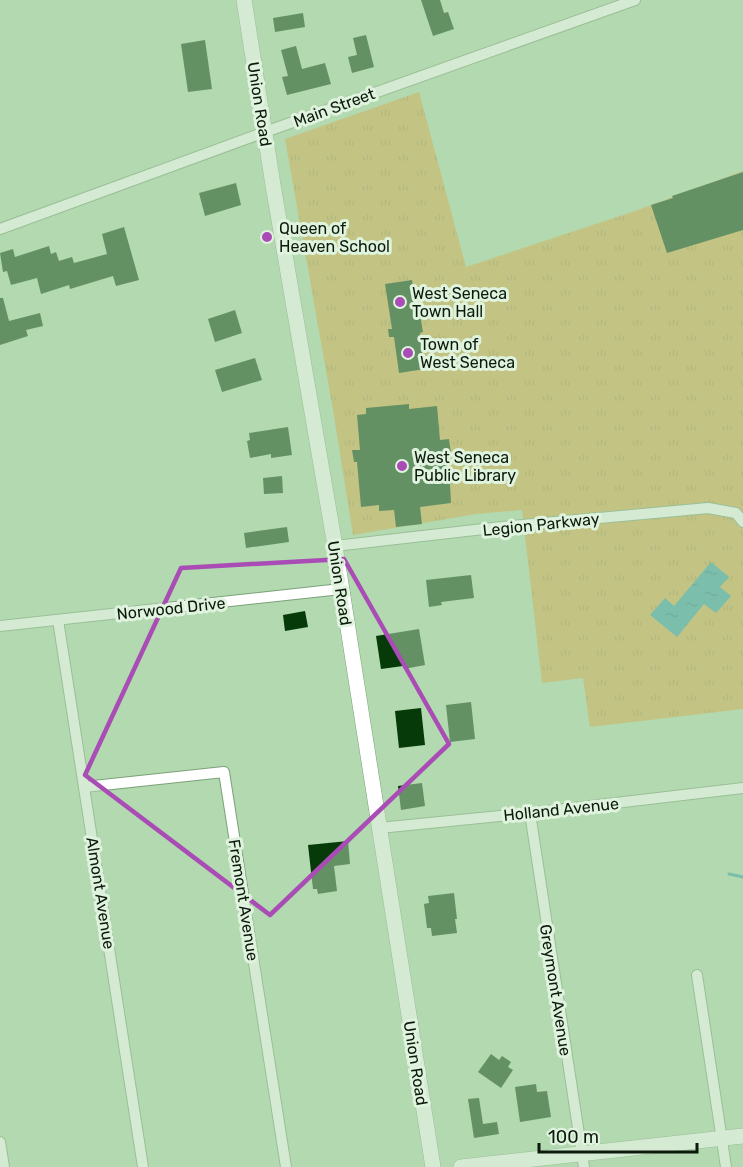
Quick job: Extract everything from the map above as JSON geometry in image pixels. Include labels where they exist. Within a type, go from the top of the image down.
[{"type":"main road","name":"Union Road","points":[[244,0],[335,546],[433,1167]]},
{"type":"main road","points":[[461,1167],[582,1160],[743,1136]]},
{"type":"street","name":"Main Street","points":[[0,229],[635,0]]},
{"type":"street","name":"Legion Parkway","points":[[335,546],[501,527],[708,508],[736,513],[743,522]]},
{"type":"street","name":"Norwood Drive","points":[[0,626],[341,589]]},
{"type":"street","name":"Almont Avenue","points":[[58,620],[143,1167]]},
{"type":"street","name":"Fremont Avenue","points":[[84,787],[224,772],[286,1167]]},
{"type":"street","name":"Holland Avenue","points":[[379,828],[743,788]]},
{"type":"street","name":"Greymont Avenue","points":[[530,813],[582,1160]]},
{"type":"street","points":[[697,975],[726,1167]]},
{"type":"street","points":[[0,1142],[4,1167]]},
{"type":"highlighted area","points":[[344,559],[449,744],[270,915],[85,775],[181,568]]},
{"type":"green space","points":[[419,92],[466,267],[638,210],[743,171],[743,709],[590,727],[583,678],[542,683],[522,510],[476,514],[353,535],[285,139]]},
{"type":"water","points":[[711,562],[729,577],[720,587],[731,596],[716,613],[704,604],[677,637],[650,615],[665,598],[674,606]]},
{"type":"building","points":[[421,0],[440,0],[444,13],[448,12],[454,29],[433,36]]},
{"type":"building","points":[[303,13],[305,27],[275,32],[273,18]]},
{"type":"building","points":[[366,35],[374,67],[352,73],[348,57],[357,55],[353,38]]},
{"type":"building","points":[[205,40],[212,89],[188,92],[181,44]]},
{"type":"building","points":[[296,46],[302,69],[325,63],[331,84],[287,95],[282,77],[288,76],[281,50]]},
{"type":"building","points":[[743,172],[743,230],[667,253],[651,205]]},
{"type":"building","points":[[236,183],[241,205],[205,216],[199,193]]},
{"type":"building","points":[[124,227],[139,280],[116,286],[113,276],[70,289],[69,285],[41,294],[37,278],[11,285],[7,271],[3,272],[0,253],[13,249],[15,257],[49,246],[51,254],[56,252],[59,261],[72,257],[74,263],[107,254],[102,234]]},
{"type":"building","points":[[412,280],[416,310],[419,310],[423,332],[420,333],[425,369],[399,373],[394,337],[389,337],[388,329],[392,329],[385,284]]},
{"type":"building","points":[[0,298],[3,298],[9,321],[40,313],[43,326],[26,330],[28,336],[0,345]]},
{"type":"building","points":[[235,310],[242,333],[215,342],[208,319]]},
{"type":"building","points":[[255,358],[262,380],[222,392],[215,370]]},
{"type":"building","name":"West Seneca Public Library","points":[[409,404],[409,409],[437,406],[440,440],[449,439],[451,453],[446,454],[447,470],[453,469],[455,483],[450,484],[451,503],[420,507],[422,524],[396,527],[394,510],[379,511],[379,505],[361,507],[357,462],[354,462],[352,450],[360,450],[357,415],[366,414],[366,408]]},
{"type":"building","points":[[288,427],[292,455],[271,458],[271,454],[250,458],[247,441],[250,440],[249,433]]},
{"type":"building","points":[[282,476],[283,493],[264,494],[263,478]]},
{"type":"building","points":[[287,527],[289,542],[246,548],[244,533]]},
{"type":"building","points":[[471,575],[474,598],[441,602],[442,605],[429,607],[426,580]]},
{"type":"building","points":[[305,611],[308,627],[285,631],[283,615]]},
{"type":"building","points":[[419,629],[425,665],[404,669],[403,666],[381,669],[376,636]]},
{"type":"building","points":[[471,702],[475,739],[450,742],[446,705]]},
{"type":"building","points":[[421,708],[425,745],[399,748],[395,711]]},
{"type":"building","points":[[422,783],[425,806],[401,810],[398,786]]},
{"type":"building","points":[[348,841],[350,864],[334,866],[337,891],[318,894],[317,889],[313,889],[308,845]]},
{"type":"building","points":[[454,893],[457,933],[432,936],[431,928],[427,928],[424,904],[429,903],[428,896]]},
{"type":"building","points":[[491,1054],[499,1060],[502,1056],[511,1062],[508,1067],[513,1070],[501,1088],[478,1072]]},
{"type":"building","points":[[536,1084],[537,1092],[547,1091],[551,1117],[520,1122],[515,1087]]},
{"type":"building","points":[[479,1098],[483,1124],[497,1122],[499,1134],[474,1138],[468,1099]]},
{"type":"waterway","points":[[729,874],[743,877]]},
{"type":"place","name":"Queen of Heaven School","points":[[267,237]]},
{"type":"place","name":"West Seneca Town Hall","points":[[400,302]]},
{"type":"place","name":"Town of West Seneca","points":[[408,353]]},
{"type":"place","name":"West Seneca Public Library","points":[[402,466]]}]
